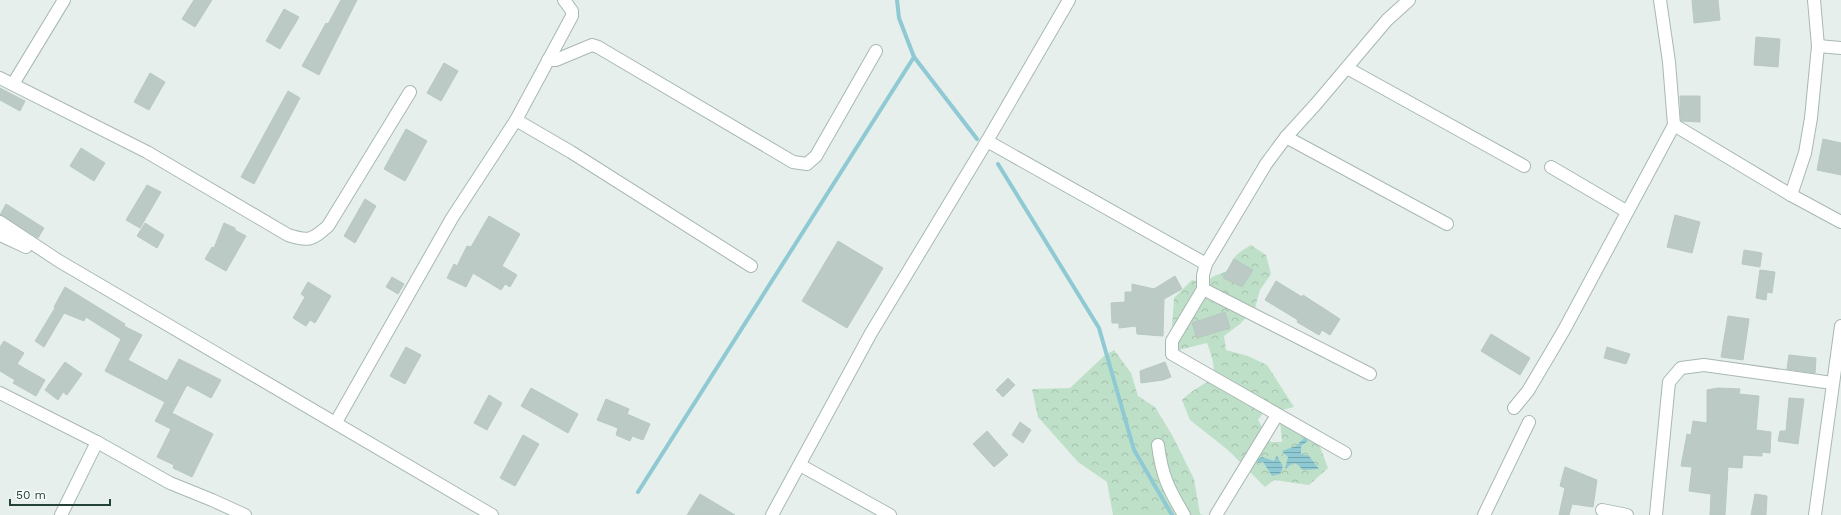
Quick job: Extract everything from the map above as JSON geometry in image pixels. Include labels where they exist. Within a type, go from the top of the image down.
[{"type":"street","points":[[13,84],[64,0]]},
{"type":"street","points":[[336,422],[452,218],[516,120],[572,16],[572,11],[564,0]]},
{"type":"street","points":[[772,515],[871,333],[1069,0]]},
{"type":"street","points":[[1345,453],[1172,354],[1172,341],[1202,289],[1203,275],[1206,264],[1266,164],[1286,137],[1387,20],[1409,0]]},
{"type":"street","points":[[1514,408],[1528,391],[1564,330],[1674,125],[1669,62],[1660,0]]},
{"type":"street","points":[[1791,195],[1805,154],[1811,118],[1818,46],[1814,0]]},
{"type":"street","points":[[548,60],[556,60],[592,45],[598,47],[793,162],[807,164],[816,156],[876,51]]},
{"type":"street","points":[[1818,46],[1841,48]]},
{"type":"street","points":[[1347,68],[1524,166]]},
{"type":"street","points":[[0,78],[147,152],[288,235],[304,240],[314,238],[328,226],[410,92]]},
{"type":"street","points":[[516,120],[571,152],[751,266]]},
{"type":"street","points":[[1674,125],[1791,195],[1841,222]]},
{"type":"street","points":[[1286,137],[1447,224]]},
{"type":"street","points":[[987,140],[1206,264]]},
{"type":"street","points":[[1551,167],[1626,212]]},
{"type":"street","points":[[0,222],[59,261],[336,422],[492,515]]},
{"type":"street","points":[[0,235],[59,261]]},
{"type":"street","points":[[1202,289],[1370,374]]},
{"type":"street","points":[[1815,515],[1841,326]]},
{"type":"street","points":[[1656,515],[1669,382],[1681,368],[1704,365],[1832,383]]},
{"type":"street","points":[[0,393],[97,442],[170,484],[212,500],[245,515]]},
{"type":"street","points":[[1216,515],[1277,414]]},
{"type":"street","points":[[1484,515],[1529,422]]},
{"type":"street","points":[[61,515],[97,442]]},
{"type":"street","points":[[1158,445],[1161,467],[1167,487],[1184,515]]},
{"type":"street","points":[[800,465],[890,515]]},
{"type":"street","points":[[1602,510],[1627,515]]},
{"type":"green space","points":[[1251,245],[1266,255],[1271,274],[1260,290],[1255,308],[1240,324],[1224,336],[1226,350],[1248,356],[1267,365],[1294,407],[1282,410],[1265,410],[1258,420],[1271,442],[1282,442],[1280,420],[1304,430],[1320,447],[1328,468],[1309,485],[1274,480],[1265,487],[1228,450],[1190,420],[1182,400],[1210,379],[1213,374],[1214,367],[1207,343],[1179,350],[1172,328],[1174,298],[1192,280],[1204,283],[1214,276],[1230,270],[1234,258]]},
{"type":"green space","points":[[1114,350],[1131,373],[1138,396],[1155,407],[1172,435],[1194,479],[1200,514],[1203,515],[1113,515],[1107,482],[1078,462],[1038,417],[1032,389],[1070,388],[1104,356]]},
{"type":"water","points":[[1305,437],[1308,441],[1301,446],[1301,454],[1309,456],[1319,469],[1303,470],[1297,464],[1293,463],[1285,469],[1288,457],[1282,451],[1296,446]]},
{"type":"water","points":[[1277,455],[1282,464],[1282,468],[1280,474],[1272,476],[1263,462],[1258,463],[1257,459],[1262,457],[1274,461]]},
{"type":"building","points":[[194,0],[212,0],[195,27],[182,19]]},
{"type":"building","points":[[341,0],[357,0],[319,75],[302,66],[326,23],[328,24]]},
{"type":"building","points":[[1692,0],[1718,0],[1720,20],[1694,23]]},
{"type":"building","points":[[284,9],[299,17],[280,49],[266,41]]},
{"type":"building","points":[[1756,37],[1780,39],[1778,67],[1754,65]]},
{"type":"building","points":[[444,63],[458,71],[441,101],[427,93]]},
{"type":"building","points":[[150,73],[165,82],[149,110],[134,102]]},
{"type":"building","points":[[0,88],[25,101],[20,111],[0,100]]},
{"type":"building","points":[[288,91],[300,98],[254,184],[241,177]]},
{"type":"building","points":[[1680,96],[1700,96],[1700,122],[1681,121]]},
{"type":"building","points":[[406,129],[427,141],[405,181],[384,169]]},
{"type":"building","points":[[1823,139],[1841,143],[1841,175],[1817,170]]},
{"type":"building","points":[[81,148],[105,163],[94,181],[70,166]]},
{"type":"building","points":[[147,185],[161,192],[140,228],[126,220]]},
{"type":"building","points":[[365,199],[376,206],[355,243],[344,236]]},
{"type":"building","points":[[6,204],[44,228],[38,238],[0,215]]},
{"type":"building","points":[[1675,215],[1700,222],[1692,253],[1667,247]]},
{"type":"building","points":[[489,216],[520,234],[502,266],[517,275],[510,287],[505,284],[501,290],[473,273],[466,287],[447,278],[454,264],[457,266],[467,246],[471,247]]},
{"type":"building","points":[[145,223],[164,235],[157,248],[137,236]]},
{"type":"building","points":[[224,223],[235,228],[235,230],[246,236],[226,271],[205,259],[212,247],[214,248]]},
{"type":"building","points":[[838,241],[883,268],[847,328],[802,301]]},
{"type":"building","points":[[1744,250],[1762,253],[1760,267],[1742,264]]},
{"type":"building","points":[[1234,259],[1253,270],[1242,287],[1223,278]]},
{"type":"building","points":[[1760,270],[1775,272],[1772,293],[1767,292],[1766,300],[1756,298]]},
{"type":"building","points":[[1175,276],[1182,289],[1164,299],[1163,336],[1137,334],[1136,326],[1119,328],[1119,323],[1112,323],[1111,303],[1125,302],[1125,292],[1132,292],[1132,284],[1154,289]]},
{"type":"building","points":[[392,277],[404,284],[398,294],[386,287]]},
{"type":"building","points":[[1276,281],[1302,297],[1303,295],[1340,319],[1330,335],[1322,330],[1319,335],[1265,300]]},
{"type":"building","points":[[308,282],[331,296],[315,323],[310,320],[306,326],[293,318],[305,297],[301,294]]},
{"type":"building","points":[[65,287],[125,324],[124,326],[142,335],[128,360],[167,381],[179,359],[221,380],[211,398],[187,385],[172,413],[213,434],[192,477],[173,468],[174,465],[157,457],[171,429],[155,421],[165,402],[105,371],[121,339],[86,317],[84,321],[64,313],[44,347],[35,341],[55,308],[54,307]]},
{"type":"building","points":[[1225,312],[1230,328],[1197,338],[1192,323]]},
{"type":"building","points":[[1728,316],[1749,319],[1743,360],[1721,357]]},
{"type":"building","points":[[1491,334],[1530,358],[1520,375],[1481,351]]},
{"type":"building","points":[[4,341],[24,353],[17,364],[45,380],[36,396],[13,383],[15,380],[0,371],[0,347]]},
{"type":"building","points":[[406,347],[421,355],[405,384],[390,376]]},
{"type":"building","points":[[1607,347],[1630,354],[1626,364],[1604,358]]},
{"type":"building","points":[[1789,355],[1816,358],[1815,373],[1787,369]]},
{"type":"building","points":[[65,362],[82,374],[67,395],[63,392],[58,400],[45,390]]},
{"type":"building","points":[[1165,362],[1171,377],[1163,380],[1141,383],[1140,371]]},
{"type":"building","points":[[1008,378],[1015,385],[1003,397],[996,390]]},
{"type":"building","points":[[531,388],[578,414],[568,433],[521,406]]},
{"type":"building","points":[[1718,388],[1740,389],[1739,394],[1759,396],[1756,430],[1771,432],[1770,453],[1762,452],[1762,456],[1743,455],[1742,468],[1728,467],[1725,515],[1710,515],[1711,494],[1689,491],[1692,467],[1681,466],[1687,434],[1691,435],[1693,421],[1707,423],[1707,390]]},
{"type":"building","points":[[489,395],[502,403],[487,430],[474,423]]},
{"type":"building","points":[[1789,398],[1804,399],[1798,444],[1778,441],[1780,431],[1786,431]]},
{"type":"building","points":[[606,399],[629,409],[627,414],[650,424],[643,440],[632,436],[630,441],[616,435],[618,428],[597,420]]},
{"type":"building","points":[[1020,422],[1031,430],[1023,443],[1012,435]]},
{"type":"building","points":[[987,431],[1008,455],[994,467],[973,444]]},
{"type":"building","points":[[523,435],[539,444],[515,486],[500,478]]},
{"type":"building","points":[[1565,467],[1597,480],[1593,507],[1572,504],[1569,515],[1559,515],[1565,488],[1560,486]]},
{"type":"building","points":[[700,494],[735,515],[687,515]]},
{"type":"building","points":[[1755,494],[1767,496],[1766,515],[1751,515]]},
{"type":"waterway","points":[[897,0],[899,18],[914,57],[977,139]]},
{"type":"waterway","points":[[638,492],[914,57]]},
{"type":"waterway","points":[[998,164],[1099,328],[1134,450],[1172,515]]}]
